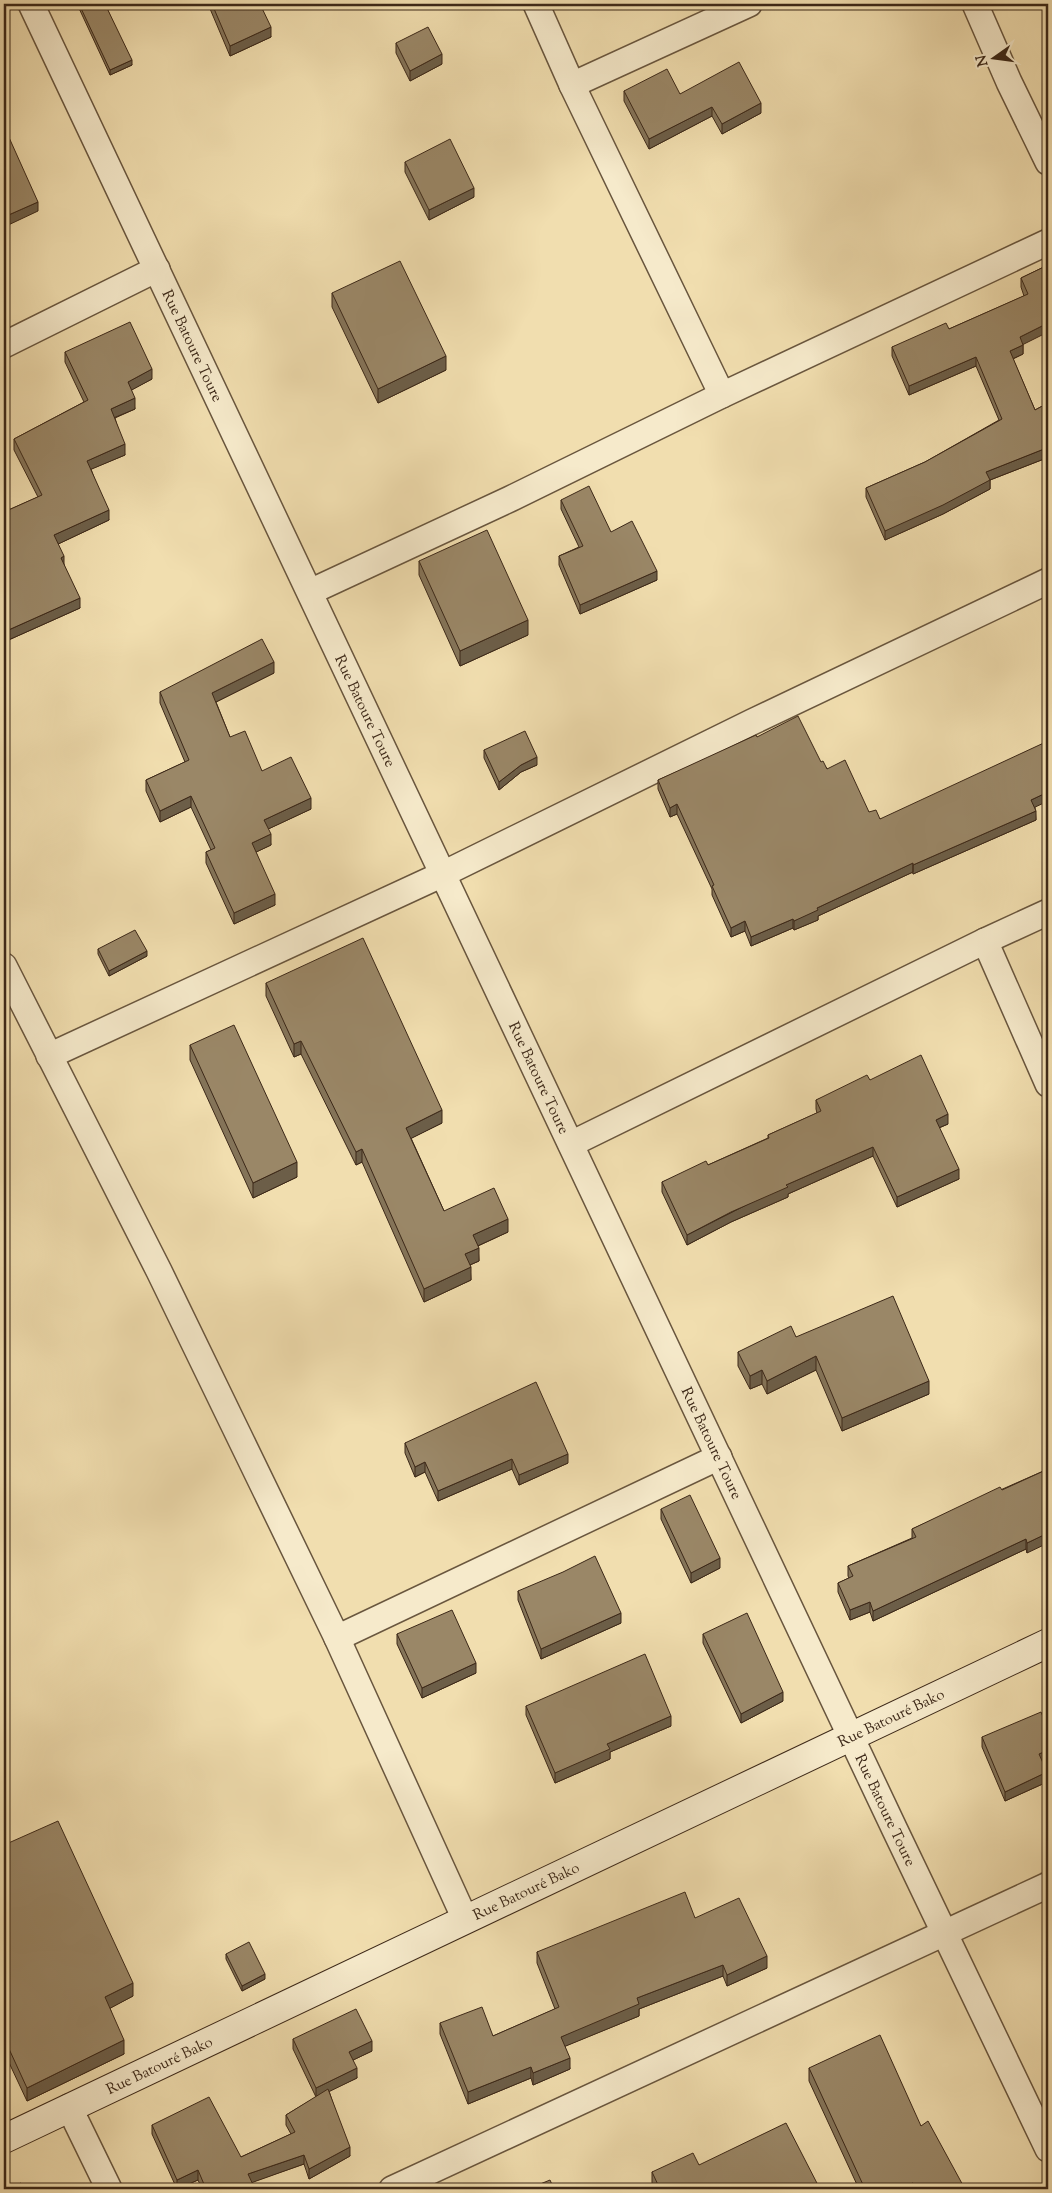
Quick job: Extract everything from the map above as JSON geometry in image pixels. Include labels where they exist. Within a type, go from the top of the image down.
[{"type":"main road","name":"Rue Batouré Bako","points":[[4,2139],[1048,1643]]},
{"type":"street","name":"Rue Batoure Toure","points":[[31,4],[1048,2149]]},
{"type":"street","points":[[536,4],[572,85],[722,395]]},
{"type":"street","points":[[572,85],[748,4]]},
{"type":"street","points":[[975,4],[1009,82],[1048,162]]},
{"type":"street","points":[[310,592],[510,500],[722,395],[1048,242]]},
{"type":"street","points":[[4,345],[157,269]]},
{"type":"street","points":[[49,1056],[443,874],[743,726],[1048,581]]},
{"type":"street","points":[[571,1144],[985,940],[1048,912]]},
{"type":"street","points":[[985,940],[1048,1084]]},
{"type":"street","points":[[4,966],[159,1271],[337,1638],[465,1919]]},
{"type":"street","points":[[337,1638],[719,1457]]},
{"type":"street","points":[[392,2189],[1048,1885]]},
{"type":"street","points":[[69,2107],[110,2189]]},
{"type":"building","points":[[79,4],[105,4],[132,60],[110,70]]},
{"type":"building","points":[[212,4],[260,4],[271,27],[230,46]]},
{"type":"building","points":[[428,27],[442,54],[410,71],[396,43]]},
{"type":"building","points":[[739,62],[761,103],[722,124],[712,107],[649,139],[624,91],[667,69],[680,94]]},
{"type":"building","points":[[7,133],[38,202],[4,217],[4,135]]},
{"type":"building","points":[[450,139],[474,188],[429,210],[405,162]]},
{"type":"building","points":[[400,261],[446,356],[378,389],[332,293]]},
{"type":"building","points":[[1048,265],[1048,323],[1020,337],[1023,345],[1010,351],[1035,410],[1048,403],[1048,459],[1044,449],[986,472],[990,480],[943,505],[885,531],[866,488],[925,462],[1002,419],[976,357],[909,386],[892,347],[946,323],[949,329],[1028,294],[1021,278]]},
{"type":"building","points":[[130,322],[152,369],[128,382],[135,398],[111,409],[125,444],[87,461],[109,510],[54,535],[64,556],[61,558],[80,598],[4,632],[4,512],[42,495],[14,439],[88,400],[65,352]]},
{"type":"building","points":[[589,486],[611,532],[632,521],[657,571],[580,605],[559,556],[583,546],[561,500]]},
{"type":"building","points":[[487,530],[528,620],[460,651],[419,561]]},
{"type":"building","points":[[262,639],[274,662],[212,693],[230,737],[245,731],[262,771],[291,757],[311,798],[264,820],[271,834],[252,843],[275,894],[234,913],[206,852],[215,848],[191,796],[160,811],[146,780],[189,760],[160,692]]},
{"type":"building","points":[[798,716],[821,762],[823,761],[827,769],[845,760],[869,812],[876,810],[880,819],[1048,741],[1048,792],[1031,800],[1036,811],[913,865],[913,863],[817,908],[818,910],[794,921],[793,919],[751,937],[745,921],[731,928],[712,886],[714,885],[677,804],[670,808],[658,780],[756,735],[757,737]]},
{"type":"building","points":[[525,731],[537,757],[521,765],[499,782],[484,750]]},
{"type":"building","points":[[135,930],[147,951],[109,971],[98,949]]},
{"type":"building","points":[[363,938],[442,1110],[406,1128],[444,1211],[494,1188],[508,1219],[473,1235],[479,1248],[465,1254],[471,1267],[424,1289],[362,1149],[356,1152],[301,1041],[294,1044],[266,983]]},
{"type":"building","points":[[234,1025],[297,1162],[253,1183],[190,1045]]},
{"type":"building","points":[[921,1055],[948,1114],[936,1120],[959,1169],[897,1197],[873,1147],[786,1185],[788,1187],[731,1212],[687,1235],[662,1182],[706,1161],[708,1165],[769,1138],[768,1135],[821,1111],[816,1100],[867,1075],[870,1080]]},
{"type":"building","points":[[893,1296],[929,1381],[842,1418],[816,1356],[767,1381],[762,1370],[750,1376],[738,1352],[791,1326],[796,1337]]},
{"type":"building","points":[[536,1382],[568,1454],[519,1475],[512,1459],[438,1491],[425,1462],[415,1467],[405,1443]]},
{"type":"building","points":[[1048,1469],[1048,1533],[1027,1543],[1026,1539],[873,1611],[870,1602],[850,1610],[838,1583],[853,1576],[848,1566],[916,1537],[912,1529],[1000,1487],[1002,1490]]},
{"type":"building","points":[[690,1495],[720,1558],[691,1573],[661,1509]]},
{"type":"building","points":[[595,1556],[621,1613],[541,1649],[518,1591]]},
{"type":"building","points":[[452,1610],[476,1663],[422,1688],[397,1634]]},
{"type":"building","points":[[747,1613],[783,1692],[741,1714],[703,1634]]},
{"type":"building","points":[[645,1654],[671,1716],[607,1744],[610,1749],[555,1773],[526,1706]]},
{"type":"building","points":[[1041,1712],[1048,1729],[1048,1750],[1039,1754],[1047,1772],[1005,1792],[982,1737]]},
{"type":"building","points":[[58,1821],[133,1983],[105,1997],[124,2040],[27,2088],[4,2038],[4,1845]]},
{"type":"building","points":[[685,1892],[695,1918],[739,1898],[767,1956],[727,1975],[723,1965],[637,1998],[639,2004],[561,2037],[570,2058],[533,2073],[531,2067],[468,2092],[440,2023],[482,2007],[493,2036],[559,2007],[537,1952]]},
{"type":"building","points":[[249,1942],[265,1974],[242,1986],[226,1954]]},
{"type":"building","points":[[356,2009],[372,2041],[349,2052],[357,2068],[316,2088],[293,2039]]},
{"type":"building","points":[[880,2035],[921,2126],[928,2121],[965,2189],[917,2189],[913,2183],[898,2189],[865,2189],[809,2068]]},
{"type":"building","points":[[328,2089],[350,2147],[309,2169],[304,2155],[248,2174],[255,2189],[206,2189],[198,2170],[177,2180],[152,2125],[209,2097],[241,2157],[295,2132],[286,2115]]},
{"type":"building","points":[[786,2123],[820,2189],[660,2189],[652,2172],[693,2153],[699,2165]]},
{"type":"building","points":[[550,2180],[554,2189],[528,2189]]},
{"type":"building","points":[[21,2183],[24,2189],[7,2189]]}]
